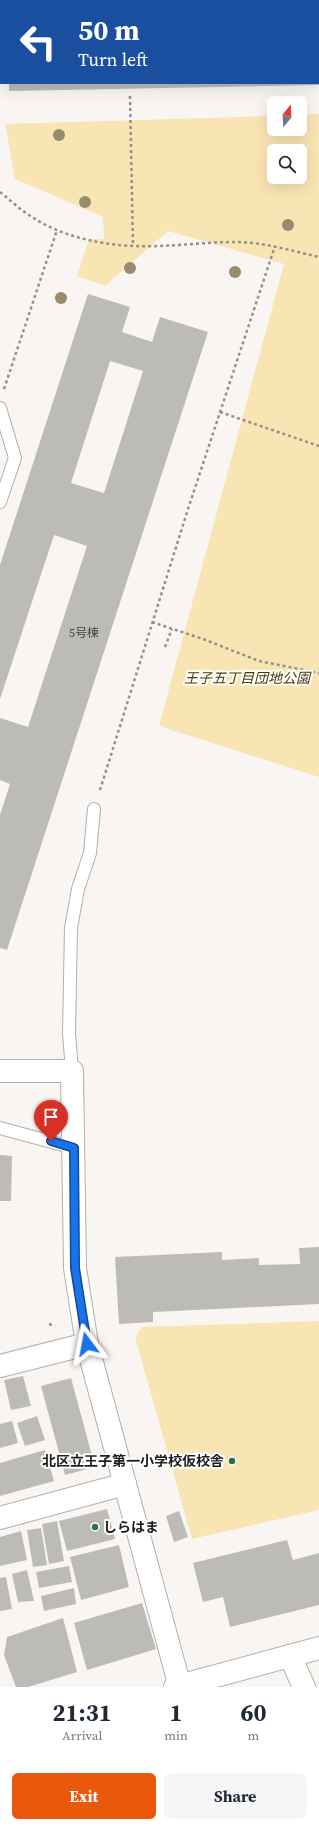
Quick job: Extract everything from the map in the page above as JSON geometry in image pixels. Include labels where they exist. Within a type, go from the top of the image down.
[{"type":"street","points":[[0,1071],[72,1071],[75,1268],[87,1344],[126,1484],[178,1687],[319,1648]]},
{"type":"street","points":[[0,1366],[87,1344]]},
{"type":"street","points":[[0,1518],[126,1484]]},
{"type":"street","points":[[290,1656],[304,1687]]},
{"type":"lane","points":[[0,408],[14,458],[0,502]]},
{"type":"lane","points":[[72,1071],[69,1033],[71,928],[78,889],[90,853],[94,809]]},
{"type":"lane","points":[[0,1128],[74,1148]]},
{"type":"path","points":[[130,96],[132,246]]},
{"type":"path","points":[[0,192],[27,214],[57,230],[85,240],[132,246],[237,242],[275,246],[319,257]]},
{"type":"path","points":[[2,393],[57,230]]},
{"type":"path","points":[[94,809],[152,622],[275,246]]},
{"type":"path","points":[[220,412],[319,446]]},
{"type":"path","points":[[152,622],[259,661],[319,673]]},
{"type":"path","points":[[165,647],[172,629]]},
{"type":"green space","name":"王子五丁目団地公園","points":[[319,114],[319,777],[159,726],[284,264],[168,231],[105,286],[77,276],[89,239],[104,239],[103,217],[15,179],[5,124],[267,116],[267,136],[307,136],[307,115]]},
{"type":"green space","points":[[319,1321],[319,1510],[192,1539],[135,1337],[142,1327]]},
{"type":"building","points":[[9,84],[319,84],[319,85],[9,91]]},
{"type":"building","points":[[88,294],[130,307],[122,332],[152,342],[160,317],[208,332],[7,950],[0,948],[0,815],[10,784],[0,780],[0,718],[28,727],[87,546],[54,535],[0,699],[0,565]],"holes":[[[110,361],[143,371],[104,493],[71,483]]]},
{"type":"building","points":[[0,1155],[12,1156],[11,1201],[0,1201]]},
{"type":"building","points":[[319,1247],[319,1304],[153,1312],[153,1322],[119,1324],[115,1257],[222,1252],[222,1260],[259,1258],[259,1265],[300,1264],[299,1248]]},
{"type":"building","points":[[23,1376],[31,1406],[11,1410],[4,1380]]},
{"type":"building","points":[[71,1378],[95,1467],[65,1475],[41,1386]]},
{"type":"building","points":[[37,1416],[45,1440],[25,1446],[17,1423]]},
{"type":"building","points":[[12,1421],[18,1443],[0,1448],[0,1424]]},
{"type":"building","points":[[45,1450],[54,1481],[0,1496],[0,1463]]},
{"type":"building","points":[[107,1509],[115,1539],[67,1551],[59,1521]]},
{"type":"building","points":[[179,1511],[188,1537],[174,1542],[166,1516]]},
{"type":"building","points":[[57,1521],[64,1561],[49,1564],[42,1524]]},
{"type":"building","points":[[41,1528],[47,1565],[33,1567],[27,1530]]},
{"type":"building","points":[[21,1531],[27,1560],[0,1566],[0,1537]]},
{"type":"building","points":[[287,1540],[293,1560],[319,1553],[319,1605],[230,1627],[223,1597],[203,1602],[193,1563]]},
{"type":"building","points":[[119,1545],[129,1587],[81,1600],[70,1557]]},
{"type":"building","points":[[69,1566],[72,1582],[39,1588],[36,1572]]},
{"type":"building","points":[[27,1570],[34,1601],[18,1602],[12,1574]]},
{"type":"building","points":[[6,1577],[12,1609],[0,1611],[0,1578]]},
{"type":"building","points":[[74,1588],[76,1604],[44,1611],[41,1596]]},
{"type":"building","points":[[142,1603],[156,1649],[87,1670],[74,1623]]},
{"type":"building","points":[[63,1618],[77,1672],[28,1687],[16,1687],[4,1655],[7,1637]]},
{"type":"place","name":"北区立王子第一小学校仮校舎","points":[[232,1461]]},
{"type":"place","name":"しらはま","points":[[95,1527]]},
{"type":"route","points":[[51,1141],[74,1148],[75,1268],[82,1324],[87,1344]]}]
